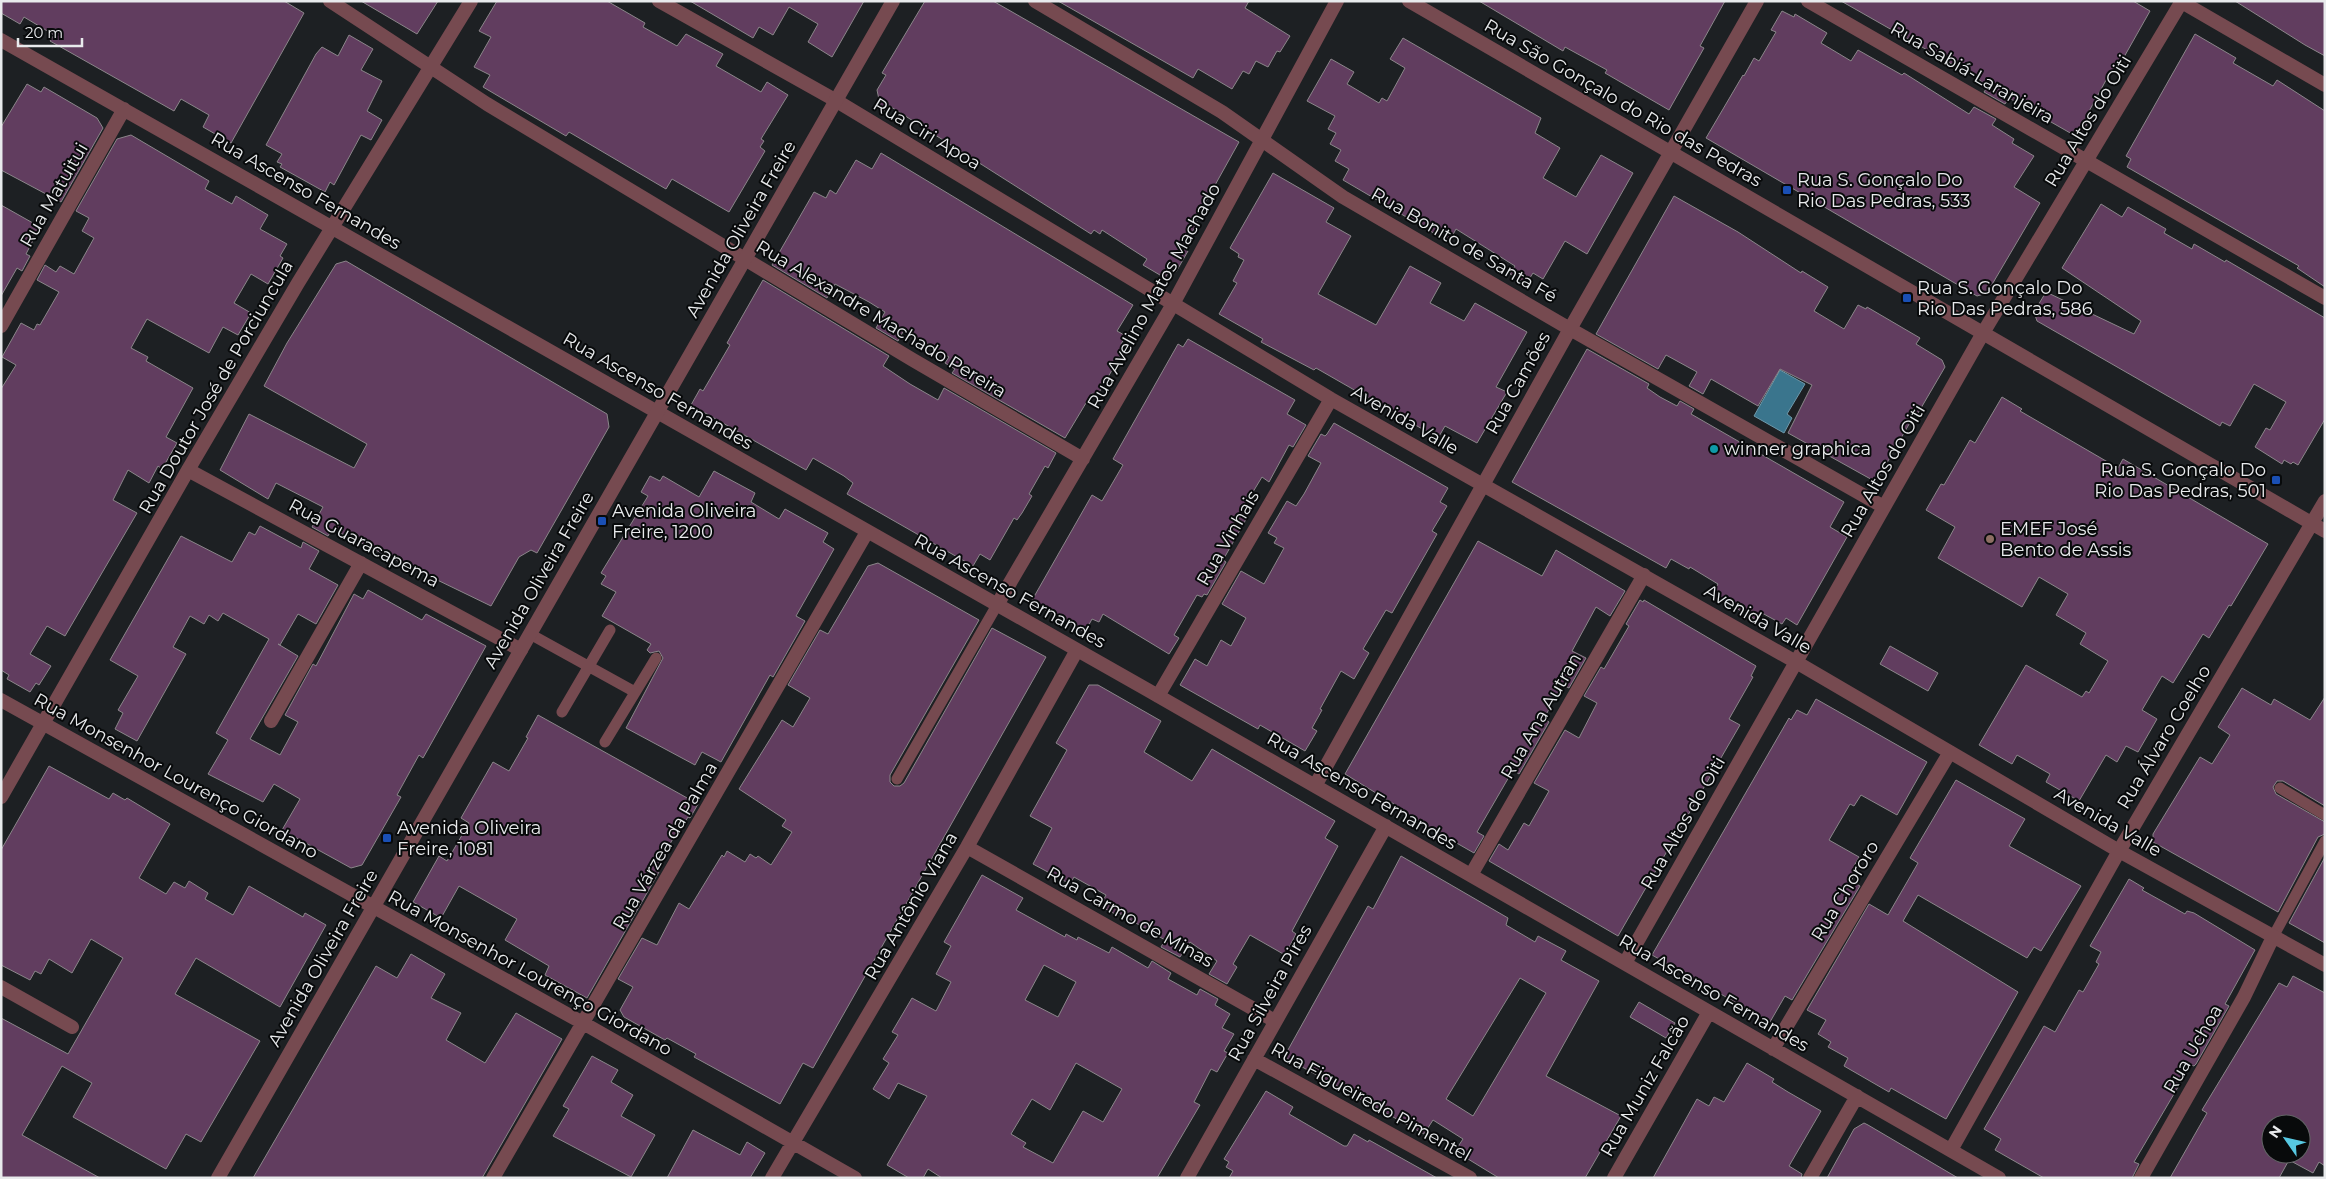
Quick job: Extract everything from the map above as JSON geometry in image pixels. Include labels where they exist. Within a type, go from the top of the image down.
[{"type":"street","name":"Rua Alexandre Machado Pereira","points":[[330,1],[487,104],[745,260],[1083,460]]},
{"type":"street","name":"Rua Doutor José de Porciuncula","points":[[1,796],[188,470],[332,227],[470,1]]},
{"type":"street","name":"Rua Ciri Apoa","points":[[659,1],[835,100],[1173,304]]},
{"type":"street","name":"Avenida Oliveira Freire","points":[[218,1178],[375,908],[835,100],[894,1]]},
{"type":"street","name":"Rua Bonito de Santa Fé","points":[[1035,1],[1194,93],[1343,197],[1570,329],[1884,507]]},
{"type":"street","name":"Rua Avelino Matos Machado","points":[[997,605],[1173,304],[1338,1]]},
{"type":"street","name":"Rua São Gonçalo do Rio das Pedras","points":[[1408,1],[2325,531]]},
{"type":"street","name":"Rua Camões","points":[[1315,786],[1570,329],[1757,1]]},
{"type":"street","name":"Rua Sabiá-Laranjeira","points":[[1808,1],[2325,298]]},
{"type":"street","name":"Rua Altos do Oiti","points":[[1625,963],[1983,333],[2181,2]]},
{"type":"street","points":[[2181,2],[2325,85]]},
{"type":"street","name":"Rua Ascenso Fernandes","points":[[3,44],[124,109],[1158,696],[1999,1178]]},
{"type":"street","name":"Rua Matuitui","points":[[1,326],[124,109]]},
{"type":"street","name":"Avenida Valle","points":[[1173,304],[1331,399],[1482,486],[1644,575],[1796,662],[2119,851],[2325,965]]},
{"type":"street","name":"Rua Vinhais","points":[[1158,696],[1331,399]]},
{"type":"street","name":"Rua Guaracapema","points":[[188,470],[521,650]]},
{"type":"street","name":"Rua Álvaro Coelho","points":[[1951,1150],[2119,851],[2325,501]]},
{"type":"street","name":"Rua Várzea da Palma","points":[[494,1178],[867,532]]},
{"type":"street","points":[[271,721],[362,563]]},
{"type":"street","name":"Rua Ana Autran","points":[[1471,875],[1644,575]]},
{"type":"street","name":"Rua Antônio Viana","points":[[772,1178],[967,847],[1077,650]]},
{"type":"street","name":"Rua Monsenhor Lourenço Giordano","points":[[1,700],[583,1023],[855,1178]]},
{"type":"street","name":"Rua Chororo","points":[[1773,1049],[1950,752]]},
{"type":"street","name":"Rua Silveira Pires","points":[[1187,1178],[1386,826]]},
{"type":"street","name":"Rua Carmo de Minas","points":[[967,847],[1275,1021]]},
{"type":"street","name":"Rua Uchoa","points":[[2141,1178],[2244,997],[2273,937]]},
{"type":"street","points":[[1,988],[72,1027]]},
{"type":"street","name":"Rua Muniz Falcão","points":[[1614,1178],[1709,1012]]},
{"type":"street","name":"Rua Figueiredo Pimentel","points":[[1254,1059],[1470,1178]]},
{"type":"street","points":[[1810,1178],[1856,1096]]},
{"type":"lane","points":[[897,779],[997,605]]},
{"type":"lane","points":[[562,712],[610,630]]},
{"type":"lane","points":[[530,634],[635,692]]},
{"type":"lane","points":[[605,742],[656,658]]},
{"type":"lane","points":[[2280,788],[2325,814]]},
{"type":"lane","points":[[2273,937],[2325,840]]},
{"type":"water","points":[[1780,370],[1805,384],[1787,414],[1792,418],[1784,433],[1754,416]]},
{"type":"building","points":[[1,1],[284,1],[304,13],[231,143],[203,127],[209,115],[181,99],[174,111],[50,41],[54,35],[24,17],[20,24],[1,13]]},
{"type":"building","points":[[361,1],[438,1],[417,34]]},
{"type":"building","points":[[497,1],[607,1],[645,23],[643,27],[677,46],[686,34],[723,54],[716,66],[761,92],[767,82],[788,95],[761,139],[764,141],[760,147],[765,151],[729,212],[672,179],[666,189],[569,132],[566,136],[483,87],[490,75],[474,67],[491,37],[479,31]]},
{"type":"building","points":[[690,1],[864,1],[832,57],[808,42],[818,24],[789,7],[773,35],[759,27],[753,38]]},
{"type":"building","points":[[925,1],[993,1],[1239,142],[1195,221],[1198,222],[1183,248],[1188,251],[1176,272],[1170,270],[1165,278],[1143,265],[1147,259],[1102,230],[1100,234],[1094,230],[1091,234],[888,105],[882,114],[877,90],[886,75],[882,73]]},
{"type":"building","points":[[1058,1],[1249,1],[1245,8],[1290,36],[1280,52],[1277,51],[1268,67],[1256,61],[1249,74],[1243,71],[1232,89],[1198,69],[1193,78]]},
{"type":"building","points":[[1479,1],[1725,1],[1700,46],[1704,48],[1669,110],[1605,73],[1607,70],[1565,47],[1563,51]]},
{"type":"building","points":[[1841,1],[2133,1],[2150,11],[2115,73],[2111,71],[2087,115],[2091,117],[2079,138],[2009,98],[2005,104],[1984,92],[1988,86],[1980,80]]},
{"type":"building","points":[[2235,1],[2325,1],[2325,56],[2305,45]]},
{"type":"building","points":[[1782,11],[1794,17],[1795,14],[1827,33],[1821,43],[1851,61],[1858,50],[1902,75],[1904,73],[1969,114],[1974,107],[1996,119],[1992,125],[2014,139],[2012,143],[2034,156],[2014,187],[2040,203],[1987,293],[1977,296],[1706,138],[1754,58],[1759,61],[1776,32],[1771,30]]},
{"type":"building","points":[[2195,34],[2236,58],[2233,63],[2273,86],[2277,80],[2325,111],[2325,287],[2297,268],[2299,266],[2127,167],[2131,159],[2126,156]]},
{"type":"building","points":[[349,35],[373,49],[361,70],[382,81],[367,111],[382,120],[371,140],[361,135],[334,185],[330,182],[325,192],[280,167],[282,164],[277,162],[282,154],[266,145],[316,54],[322,47],[338,56]]},
{"type":"building","points":[[1403,38],[1541,118],[1535,133],[1560,148],[1543,178],[1576,197],[1601,155],[1633,173],[1587,254],[1565,241],[1543,279],[1533,273],[1526,284],[1510,274],[1515,266],[1456,229],[1449,242],[1343,180],[1349,169],[1335,161],[1341,150],[1330,144],[1336,133],[1328,129],[1335,116],[1307,101],[1331,59],[1354,72],[1347,84],[1379,103],[1382,98],[1387,101],[1405,68],[1390,59]]},
{"type":"building","points":[[27,84],[41,92],[44,87],[97,118],[103,128],[61,202],[1,170],[1,127]]},
{"type":"building","points":[[131,135],[209,181],[205,189],[232,204],[236,196],[268,215],[260,229],[287,244],[280,256],[283,258],[268,284],[251,274],[234,303],[251,313],[238,335],[223,327],[209,353],[147,319],[131,348],[148,357],[146,361],[193,388],[166,437],[177,443],[162,469],[158,466],[149,483],[128,470],[113,500],[137,513],[65,636],[47,626],[30,654],[51,666],[39,685],[36,683],[30,692],[7,679],[9,675],[1,670],[1,389],[16,365],[2,357],[21,323],[34,330],[37,324],[40,325],[59,292],[37,280],[45,265],[56,272],[60,266],[74,274],[94,238],[82,231],[89,218],[76,211],[117,139]]},
{"type":"building","points":[[881,153],[1133,305],[1117,331],[1126,336],[1121,344],[1126,346],[1097,396],[1092,393],[1065,438],[952,373],[955,369],[945,363],[949,357],[904,330],[898,341],[876,328],[885,312],[869,302],[835,284],[827,298],[772,265],[814,192],[826,198],[830,190],[836,194],[856,160],[872,169]]},
{"type":"building","points":[[1273,173],[1334,208],[1326,222],[1351,236],[1318,294],[1376,325],[1410,266],[1441,283],[1430,303],[1464,321],[1475,303],[1527,332],[1496,387],[1507,392],[1477,443],[1445,426],[1438,438],[1316,368],[1314,370],[1261,342],[1263,339],[1219,314],[1237,283],[1233,281],[1244,260],[1238,257],[1239,254],[1230,248]]},
{"type":"building","points":[[1674,196],[1738,232],[1801,273],[1802,271],[1828,287],[1814,311],[1844,329],[1858,305],[1866,309],[1867,307],[1920,338],[1916,344],[1942,360],[1945,367],[1914,420],[1912,419],[1876,482],[1788,433],[1812,385],[1780,369],[1758,406],[1711,379],[1703,394],[1689,386],[1697,372],[1666,355],[1658,369],[1596,334]]},
{"type":"building","points":[[2101,204],[2122,217],[2128,207],[2166,229],[2164,233],[2192,249],[2194,244],[2225,262],[2226,260],[2325,318],[2325,419],[2298,465],[2284,460],[2282,464],[2255,447],[2266,428],[2270,430],[2286,402],[2254,384],[2230,426],[2222,422],[2220,426],[2037,321],[2034,312],[2046,292],[2134,334],[2141,321],[2062,268]]},
{"type":"building","points":[[1,205],[40,227],[26,254],[30,256],[22,271],[17,268],[1,296]]},
{"type":"building","points":[[346,261],[607,414],[609,427],[537,553],[531,550],[519,557],[491,606],[332,529],[328,536],[312,527],[323,507],[276,483],[268,499],[220,470],[249,414],[354,468],[367,444],[264,386],[287,343],[336,264]]},
{"type":"building","points":[[763,280],[889,356],[883,366],[910,384],[938,400],[944,388],[1056,453],[1048,468],[1045,466],[1029,494],[1032,496],[1022,513],[1017,520],[1014,518],[990,560],[980,554],[973,566],[847,494],[853,483],[813,458],[806,470],[691,405],[700,389],[703,391],[730,345],[727,343]]},
{"type":"building","points":[[1188,339],[1295,400],[1287,414],[1306,425],[1293,447],[1289,445],[1269,482],[1262,477],[1242,510],[1249,514],[1223,560],[1226,562],[1207,595],[1204,594],[1202,597],[1197,595],[1174,635],[1179,638],[1169,654],[1103,614],[1099,622],[1092,619],[1085,632],[1031,602],[1092,495],[1102,501],[1123,465],[1113,459],[1178,344],[1183,347]]},
{"type":"building","points":[[1587,349],[1649,384],[1647,388],[1660,397],[1677,406],[1680,401],[1694,409],[1691,414],[1844,502],[1830,527],[1847,537],[1797,625],[1786,618],[1782,624],[1762,613],[1758,621],[1712,594],[1718,584],[1690,567],[1689,569],[1671,559],[1666,568],[1512,482]]},
{"type":"building","points":[[2002,397],[2022,409],[2020,411],[2118,468],[2123,459],[2268,544],[2231,606],[2229,605],[2209,638],[2203,634],[2173,683],[2162,676],[2142,710],[2157,719],[2138,752],[2126,746],[2117,762],[2106,755],[2079,801],[2046,782],[2050,774],[2017,755],[2012,764],[1979,745],[2026,665],[2082,697],[2086,691],[2089,693],[2108,661],[2080,644],[2086,633],[2056,615],[2068,594],[2039,577],[2022,607],[1938,558],[1955,527],[1926,510],[1941,484],[1944,485],[1970,440],[1975,443]]},
{"type":"building","points":[[1334,423],[1448,488],[1440,502],[1447,506],[1432,531],[1437,534],[1392,613],[1386,610],[1363,649],[1369,653],[1354,679],[1341,671],[1320,709],[1322,710],[1312,728],[1317,731],[1305,751],[1260,725],[1258,729],[1180,685],[1195,659],[1207,666],[1221,640],[1231,646],[1246,618],[1222,604],[1241,571],[1264,584],[1284,548],[1274,543],[1277,538],[1268,533],[1287,501],[1296,506],[1304,494],[1321,463],[1308,456],[1321,434],[1325,436]]},
{"type":"building","points":[[714,471],[755,493],[751,502],[779,519],[785,509],[828,533],[823,542],[834,549],[796,616],[805,621],[773,677],[770,675],[721,762],[702,752],[695,765],[626,728],[663,658],[659,651],[650,653],[647,650],[651,644],[602,616],[616,592],[601,584],[606,576],[601,573],[648,496],[641,492],[650,476],[660,481],[663,476],[699,497]]},
{"type":"building","points":[[260,526],[301,548],[303,542],[319,551],[309,569],[338,585],[316,624],[298,614],[280,645],[278,644],[298,656],[250,739],[280,755],[298,722],[285,715],[313,664],[316,666],[354,594],[363,599],[368,590],[422,620],[426,614],[486,646],[423,758],[419,755],[397,795],[401,797],[362,865],[351,868],[282,830],[300,799],[274,784],[263,802],[208,774],[228,740],[216,733],[269,639],[223,613],[218,621],[209,615],[204,624],[190,616],[173,647],[186,654],[137,741],[115,729],[123,713],[118,710],[138,676],[110,660],[181,536],[232,562],[249,532],[255,535]]},
{"type":"building","points":[[1478,541],[1542,576],[1556,550],[1625,591],[1610,616],[1596,607],[1572,651],[1586,658],[1569,688],[1563,685],[1544,718],[1549,722],[1519,774],[1513,770],[1477,832],[1484,836],[1474,853],[1406,814],[1407,812],[1345,774]]},
{"type":"building","points":[[878,563],[979,620],[890,775],[890,782],[894,786],[900,786],[904,783],[992,628],[1046,657],[813,1068],[803,1063],[780,1104],[694,1057],[696,1054],[667,1038],[665,1040],[624,1017],[620,1010],[633,987],[618,979],[642,938],[657,945],[679,903],[689,909],[722,855],[724,857],[727,851],[745,862],[750,854],[756,858],[758,856],[771,865],[792,832],[782,826],[786,820],[739,789],[782,720],[793,727],[810,698],[788,685],[820,630],[828,634],[868,566]]},
{"type":"building","points":[[1640,600],[1643,602],[1644,600],[1756,666],[1751,676],[1753,677],[1729,719],[1740,725],[1618,936],[1489,861],[1499,844],[1508,850],[1524,823],[1529,826],[1549,791],[1534,783],[1565,730],[1579,738],[1597,703],[1584,696],[1601,667],[1604,669],[1629,626],[1626,624]]},
{"type":"building","points":[[1890,646],[1938,673],[1928,691],[1880,664]]},
{"type":"building","points":[[1089,685],[1098,685],[1161,721],[1144,752],[1192,781],[1212,749],[1335,821],[1325,838],[1338,846],[1292,931],[1296,934],[1285,955],[1250,935],[1233,964],[1237,967],[1227,984],[1209,974],[1217,961],[1190,942],[1180,957],[1161,947],[1165,940],[1117,912],[1115,914],[1100,906],[1106,895],[1074,877],[1070,884],[1033,864],[1052,828],[1030,816],[1067,750],[1056,743]]},
{"type":"building","points":[[2242,688],[2271,705],[2274,699],[2310,720],[2325,697],[2325,806],[2283,781],[2277,781],[2273,787],[2276,794],[2325,822],[2325,834],[2318,837],[2278,912],[2153,842],[2153,834],[2200,757],[2212,764],[2230,735],[2218,727]]},
{"type":"building","points":[[1816,699],[1927,762],[1897,815],[1861,795],[1854,806],[1850,804],[1829,840],[1859,857],[1854,866],[1858,868],[1851,881],[1860,886],[1792,1000],[1785,996],[1770,1022],[1652,955],[1789,718],[1791,720],[1797,710],[1807,715]]},
{"type":"building","points":[[538,715],[698,804],[690,818],[688,817],[680,830],[678,830],[655,870],[659,872],[587,998],[545,975],[549,966],[505,940],[517,919],[459,886],[441,918],[413,902],[439,856],[447,861],[469,823],[461,818],[493,762],[509,771],[528,738],[526,737]]},
{"type":"building","points":[[49,766],[109,799],[113,793],[125,800],[127,798],[170,824],[139,878],[166,894],[174,882],[185,888],[189,881],[208,893],[205,899],[233,915],[249,886],[303,917],[305,913],[326,925],[280,1007],[196,958],[175,994],[260,1041],[201,1142],[186,1134],[166,1169],[73,1117],[92,1083],[62,1066],[22,1135],[100,1178],[1,1178],[1,1018],[68,1054],[123,958],[91,939],[72,973],[49,959],[41,974],[35,971],[30,980],[1,965],[1,850]]},
{"type":"building","points":[[1956,780],[2025,819],[2009,846],[2081,886],[2041,951],[2034,947],[2027,958],[1918,895],[1903,921],[2018,992],[1946,1119],[1891,1088],[1889,1092],[1844,1066],[1848,1058],[1828,1047],[1831,1042],[1818,1034],[1826,1020],[1807,1010],[1869,904],[1888,915],[1918,863],[1910,858]]},
{"type":"building","points":[[1401,856],[1508,918],[1506,925],[1535,942],[1538,936],[1566,951],[1561,960],[1599,981],[1546,1076],[1621,1116],[1585,1178],[1499,1178],[1455,1151],[1463,1139],[1433,1120],[1424,1134],[1284,1057],[1368,906],[1373,909]],"holes":[[[1520,978],[1546,993],[1473,1116],[1446,1099]]]},
{"type":"building","points":[[2325,857],[2325,943],[2289,923]]},
{"type":"building","points":[[982,875],[1023,898],[1016,910],[1065,937],[1066,934],[1077,940],[1078,937],[1109,953],[1112,947],[1148,968],[1152,961],[1171,973],[1168,979],[1197,995],[1200,989],[1218,999],[1215,1005],[1230,1014],[1222,1028],[1234,1034],[1224,1051],[1228,1053],[1217,1072],[1211,1069],[1194,1102],[1200,1105],[1157,1178],[942,1178],[928,1169],[923,1178],[909,1178],[887,1165],[927,1096],[898,1083],[889,1099],[873,1089],[889,1063],[883,1059],[898,1035],[892,1032],[912,998],[936,1011],[951,982],[936,974],[951,946],[944,942]],"holes":[[[1044,965],[1076,982],[1058,1017],[1025,1000]],[[1076,1063],[1122,1089],[1103,1122],[1083,1111],[1053,1163],[1023,1147],[1026,1143],[1011,1134],[1032,1099],[1050,1110]]]},
{"type":"building","points":[[2129,879],[2144,888],[2142,890],[2185,914],[2187,911],[2194,913],[2255,950],[2225,1004],[2229,1006],[2196,1064],[2194,1066],[2191,1065],[2134,1162],[2139,1164],[2132,1178],[2044,1178],[1995,1150],[2001,1139],[1984,1129],[2044,1026],[2055,1032],[2079,990],[2083,992],[2099,964],[2096,962],[2101,952],[2090,946]]},
{"type":"building","points":[[411,954],[445,974],[431,998],[461,1013],[446,1040],[485,1063],[516,1013],[562,1039],[482,1178],[253,1178],[376,966],[397,978]]},
{"type":"building","points":[[2293,976],[2325,993],[2325,1166],[2319,1162],[2313,1173],[2296,1164],[2311,1164],[2311,1114],[2261,1114],[2261,1164],[2287,1164],[2279,1178],[2170,1178],[2207,1113],[2202,1110],[2279,983],[2287,987]]},
{"type":"building","points":[[1639,1002],[1675,1023],[1666,1038],[1630,1017]]},
{"type":"building","points":[[592,1056],[618,1070],[611,1082],[633,1095],[621,1116],[655,1135],[631,1177],[553,1136],[569,1109],[563,1106]]},
{"type":"building","points":[[1747,1063],[1774,1079],[1772,1082],[1821,1111],[1789,1166],[1802,1174],[1801,1178],[1653,1178],[1697,1099],[1709,1106],[1714,1097],[1724,1102]]},
{"type":"building","points":[[1266,1091],[1293,1107],[1289,1114],[1344,1146],[1347,1146],[1354,1134],[1368,1142],[1369,1140],[1437,1178],[1229,1178],[1233,1171],[1226,1167],[1229,1162],[1224,1159]]},
{"type":"building","points":[[1864,1123],[1958,1178],[1827,1178],[1854,1129]]},
{"type":"building","points":[[693,1130],[740,1155],[747,1142],[765,1153],[750,1178],[667,1178]]},
{"type":"place","name":"Rua S. Gonçalo Do Rio Das Pedras, 533","points":[[1787,190]]},
{"type":"place","name":"Rua S. Gonçalo Do Rio Das Pedras, 586","points":[[1907,298]]},
{"type":"place","name":"winner graphica","points":[[1714,449]]},
{"type":"place","name":"Rua S. Gonçalo Do Rio Das Pedras, 501","points":[[2276,480]]},
{"type":"place","name":"Avenida Oliveira Freire, 1200","points":[[602,521]]},
{"type":"place","name":"EMEF José Bento de Assis","points":[[1990,539]]},
{"type":"place","name":"Avenida Oliveira Freire, 1081","points":[[387,838]]}]
